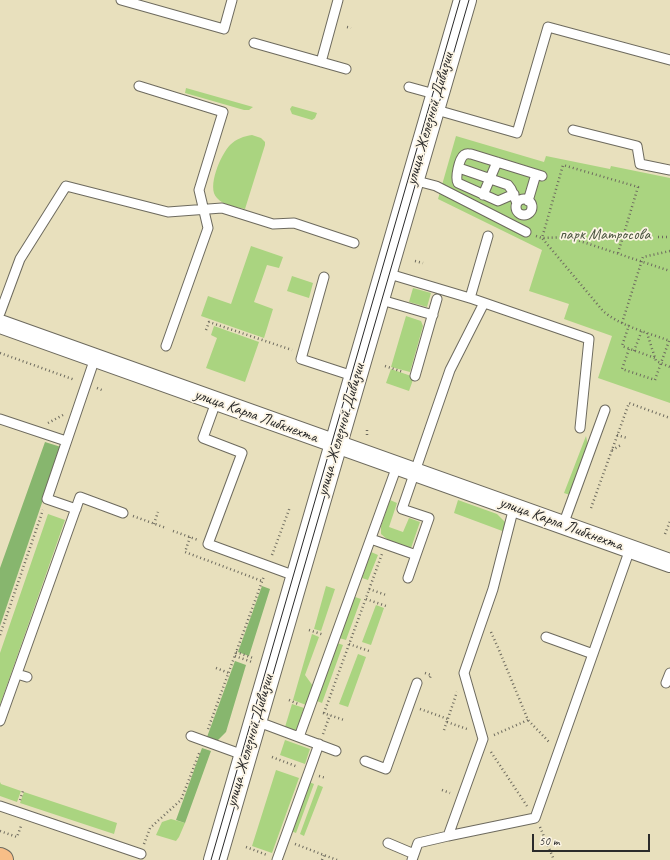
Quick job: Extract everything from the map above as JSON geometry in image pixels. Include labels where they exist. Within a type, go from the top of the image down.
[{"type":"street","name":"улица Железной Дивизии","points":[[215,860],[337,445],[465,0]]},
{"type":"street","name":"улица Карла Либкнехта","points":[[0,324],[670,563]]},
{"type":"lane","points":[[121,0],[224,29],[232,0]]},
{"type":"lane","points":[[321,62],[338,0]]},
{"type":"lane","points":[[409,87],[435,102],[517,133],[548,27],[670,60]]},
{"type":"lane","points":[[254,44],[346,69]]},
{"type":"lane","points":[[139,86],[223,112],[198,190],[208,228],[166,346]]},
{"type":"lane","points":[[574,130],[637,146],[640,164],[670,170]]},
{"type":"lane","points":[[468,154],[539,175],[528,200],[515,199],[498,201],[458,183],[456,178],[462,157],[468,154]]},
{"type":"lane","points":[[484,195],[497,162]]},
{"type":"lane","points":[[459,168],[508,185],[515,199],[516,211],[520,215],[525,215]]},
{"type":"lane","points":[[413,180],[436,186],[522,230],[525,215],[531,210],[531,205],[528,200]]},
{"type":"lane","points":[[0,313],[20,259],[66,186],[168,212],[222,208],[273,224],[294,223],[354,243]]},
{"type":"lane","points":[[470,298],[488,236]]},
{"type":"lane","points":[[386,273],[470,298],[589,339],[580,428]]},
{"type":"lane","points":[[324,277],[301,359],[356,377]]},
{"type":"lane","points":[[415,376],[438,298]]},
{"type":"lane","points":[[378,300],[433,315]]},
{"type":"lane","points":[[408,578],[429,518],[402,509],[450,370],[484,303]]},
{"type":"lane","points":[[76,509],[47,499],[95,358]]},
{"type":"lane","points":[[216,402],[203,438],[242,452],[208,544],[298,577]]},
{"type":"lane","points":[[563,525],[605,410]]},
{"type":"lane","points":[[0,419],[66,441]]},
{"type":"lane","points":[[300,737],[397,466]]},
{"type":"lane","points":[[0,721],[80,496],[123,512]]},
{"type":"lane","points":[[448,836],[482,737],[464,673],[493,589],[514,507]]},
{"type":"lane","points":[[371,539],[416,555]]},
{"type":"lane","points":[[388,843],[413,857],[418,843],[535,818],[630,549]]},
{"type":"lane","points":[[546,637],[593,654]]},
{"type":"lane","points":[[666,683],[670,673]]},
{"type":"lane","points":[[17,674],[27,677]]},
{"type":"lane","points":[[365,761],[386,769],[417,683]]},
{"type":"lane","points":[[256,721],[336,751]]},
{"type":"lane","points":[[191,736],[246,756]]},
{"type":"lane","points":[[274,858],[319,744]]},
{"type":"lane","points":[[0,806],[141,854]]},
{"type":"path","points":[[347,27],[351,28]]},
{"type":"path","points":[[542,238],[563,166],[638,187],[618,253]]},
{"type":"path","points":[[522,230],[542,238],[568,237],[670,271]]},
{"type":"path","points":[[658,237],[670,237]]},
{"type":"path","points":[[542,238],[608,316],[622,323],[670,341],[655,380],[622,369],[629,349]]},
{"type":"path","points":[[622,323],[643,257],[670,251]]},
{"type":"path","points":[[415,261],[423,263]]},
{"type":"path","points":[[206,330],[209,322],[302,354]]},
{"type":"path","points":[[629,325],[622,346],[655,358]]},
{"type":"path","points":[[634,351],[642,330]]},
{"type":"path","points":[[647,332],[656,361],[670,366]]},
{"type":"path","points":[[0,353],[86,384]]},
{"type":"path","points":[[385,366],[415,376]]},
{"type":"path","points":[[591,508],[629,403],[670,418]]},
{"type":"path","points":[[33,430],[78,408]]},
{"type":"path","points":[[617,435],[626,438]]},
{"type":"path","points":[[612,450],[621,445]]},
{"type":"path","points":[[0,635],[47,499]]},
{"type":"path","points":[[123,512],[166,528]]},
{"type":"path","points":[[154,524],[158,512]]},
{"type":"path","points":[[665,534],[670,521]]},
{"type":"path","points":[[173,531],[208,544]]},
{"type":"path","points":[[190,537],[185,552],[262,581]]},
{"type":"path","points":[[344,720],[324,713],[386,544]]},
{"type":"path","points":[[369,589],[386,596]]},
{"type":"path","points":[[366,599],[386,606]]},
{"type":"path","points":[[250,615],[255,600]]},
{"type":"path","points":[[483,617],[499,650],[528,720],[559,751]]},
{"type":"path","points":[[335,639],[369,651]]},
{"type":"path","points":[[236,654],[252,660]]},
{"type":"path","points":[[216,668],[229,673]]},
{"type":"path","points":[[444,730],[464,673]]},
{"type":"path","points":[[421,710],[447,720],[482,737],[535,818],[554,860]]},
{"type":"path","points":[[319,744],[330,715]]},
{"type":"path","points":[[482,737],[528,720]]},
{"type":"path","points":[[272,757],[309,772]]},
{"type":"path","points":[[319,776],[326,778]]},
{"type":"path","points":[[18,804],[23,791]]},
{"type":"path","points":[[0,831],[17,837],[24,814]]},
{"type":"path","points":[[297,845],[337,860]]},
{"type":"path","points":[[246,847],[274,858]]},
{"type":"path","points":[[322,860],[324,855]]},
{"type":"green space","points":[[186,88],[253,107],[249,110],[244,110],[185,93]]},
{"type":"green space","points":[[292,106],[317,113],[315,118],[312,120],[292,114],[290,109]]},
{"type":"green space","points":[[252,135],[261,138],[265,142],[265,145],[245,209],[230,205],[217,198],[213,187],[216,171],[226,149],[237,139]]},
{"type":"green space","name":"парк Матросова","points":[[456,136],[544,162],[546,156],[610,169],[611,166],[670,178],[670,403],[598,378],[612,336],[564,319],[569,304],[529,291],[542,250],[438,199]]},
{"type":"green space","points":[[251,246],[283,257],[279,268],[267,265],[254,302],[273,309],[264,338],[201,316],[208,296],[231,304]]},
{"type":"green space","points":[[292,276],[313,283],[309,298],[287,291]]},
{"type":"green space","points":[[413,288],[431,293],[427,307],[409,302]]},
{"type":"green space","points":[[406,316],[421,321],[423,326],[410,372],[391,367]]},
{"type":"green space","points":[[214,326],[259,342],[245,382],[206,368],[217,338],[211,335]]},
{"type":"green space","points":[[391,369],[414,377],[409,391],[386,383]]},
{"type":"green space","points":[[586,436],[588,445],[570,495],[564,493]]},
{"type":"green space","points":[[45,442],[61,447],[0,626],[0,568]]},
{"type":"green space","points":[[390,500],[397,503],[389,527],[403,532],[409,518],[420,522],[411,548],[388,540],[381,534],[381,526]]},
{"type":"green space","points":[[458,500],[497,514],[505,522],[505,532],[454,513]]},
{"type":"green space","points":[[48,514],[65,520],[0,705],[0,653]]},
{"type":"green space","points":[[371,552],[378,555],[368,580],[362,578]]},
{"type":"green space","points":[[262,586],[270,589],[249,656],[238,652]]},
{"type":"green space","points":[[326,586],[335,589],[321,631],[314,629]]},
{"type":"green space","points":[[355,597],[361,599],[346,640],[339,638]]},
{"type":"green space","points":[[376,605],[384,608],[371,645],[362,642]]},
{"type":"green space","points":[[312,634],[319,637],[305,675],[313,686],[306,705],[293,700]]},
{"type":"green space","points":[[337,643],[343,645],[322,703],[317,701]]},
{"type":"green space","points":[[358,654],[366,657],[348,707],[339,704]]},
{"type":"green space","points":[[235,661],[246,665],[226,732],[217,741],[207,737]]},
{"type":"green space","points":[[292,704],[304,708],[296,731],[285,727]]},
{"type":"green space","points":[[285,740],[310,749],[305,764],[280,755]]},
{"type":"green space","points":[[202,748],[211,751],[185,823],[176,820]]},
{"type":"green space","points":[[276,770],[299,778],[272,853],[252,846]]},
{"type":"green space","points":[[0,782],[1,784],[21,791],[17,802],[0,796]]},
{"type":"green space","points":[[309,782],[314,784],[296,833],[291,831]]},
{"type":"green space","points":[[318,785],[323,787],[304,836],[300,834]]},
{"type":"green space","points":[[24,792],[117,823],[114,834],[20,803]]},
{"type":"green space","points":[[171,819],[185,823],[176,841],[156,835],[162,822]]},
{"type":"tram line","points":[[211,860],[460,0]]},
{"type":"tram line","points":[[219,860],[469,0]]}]
